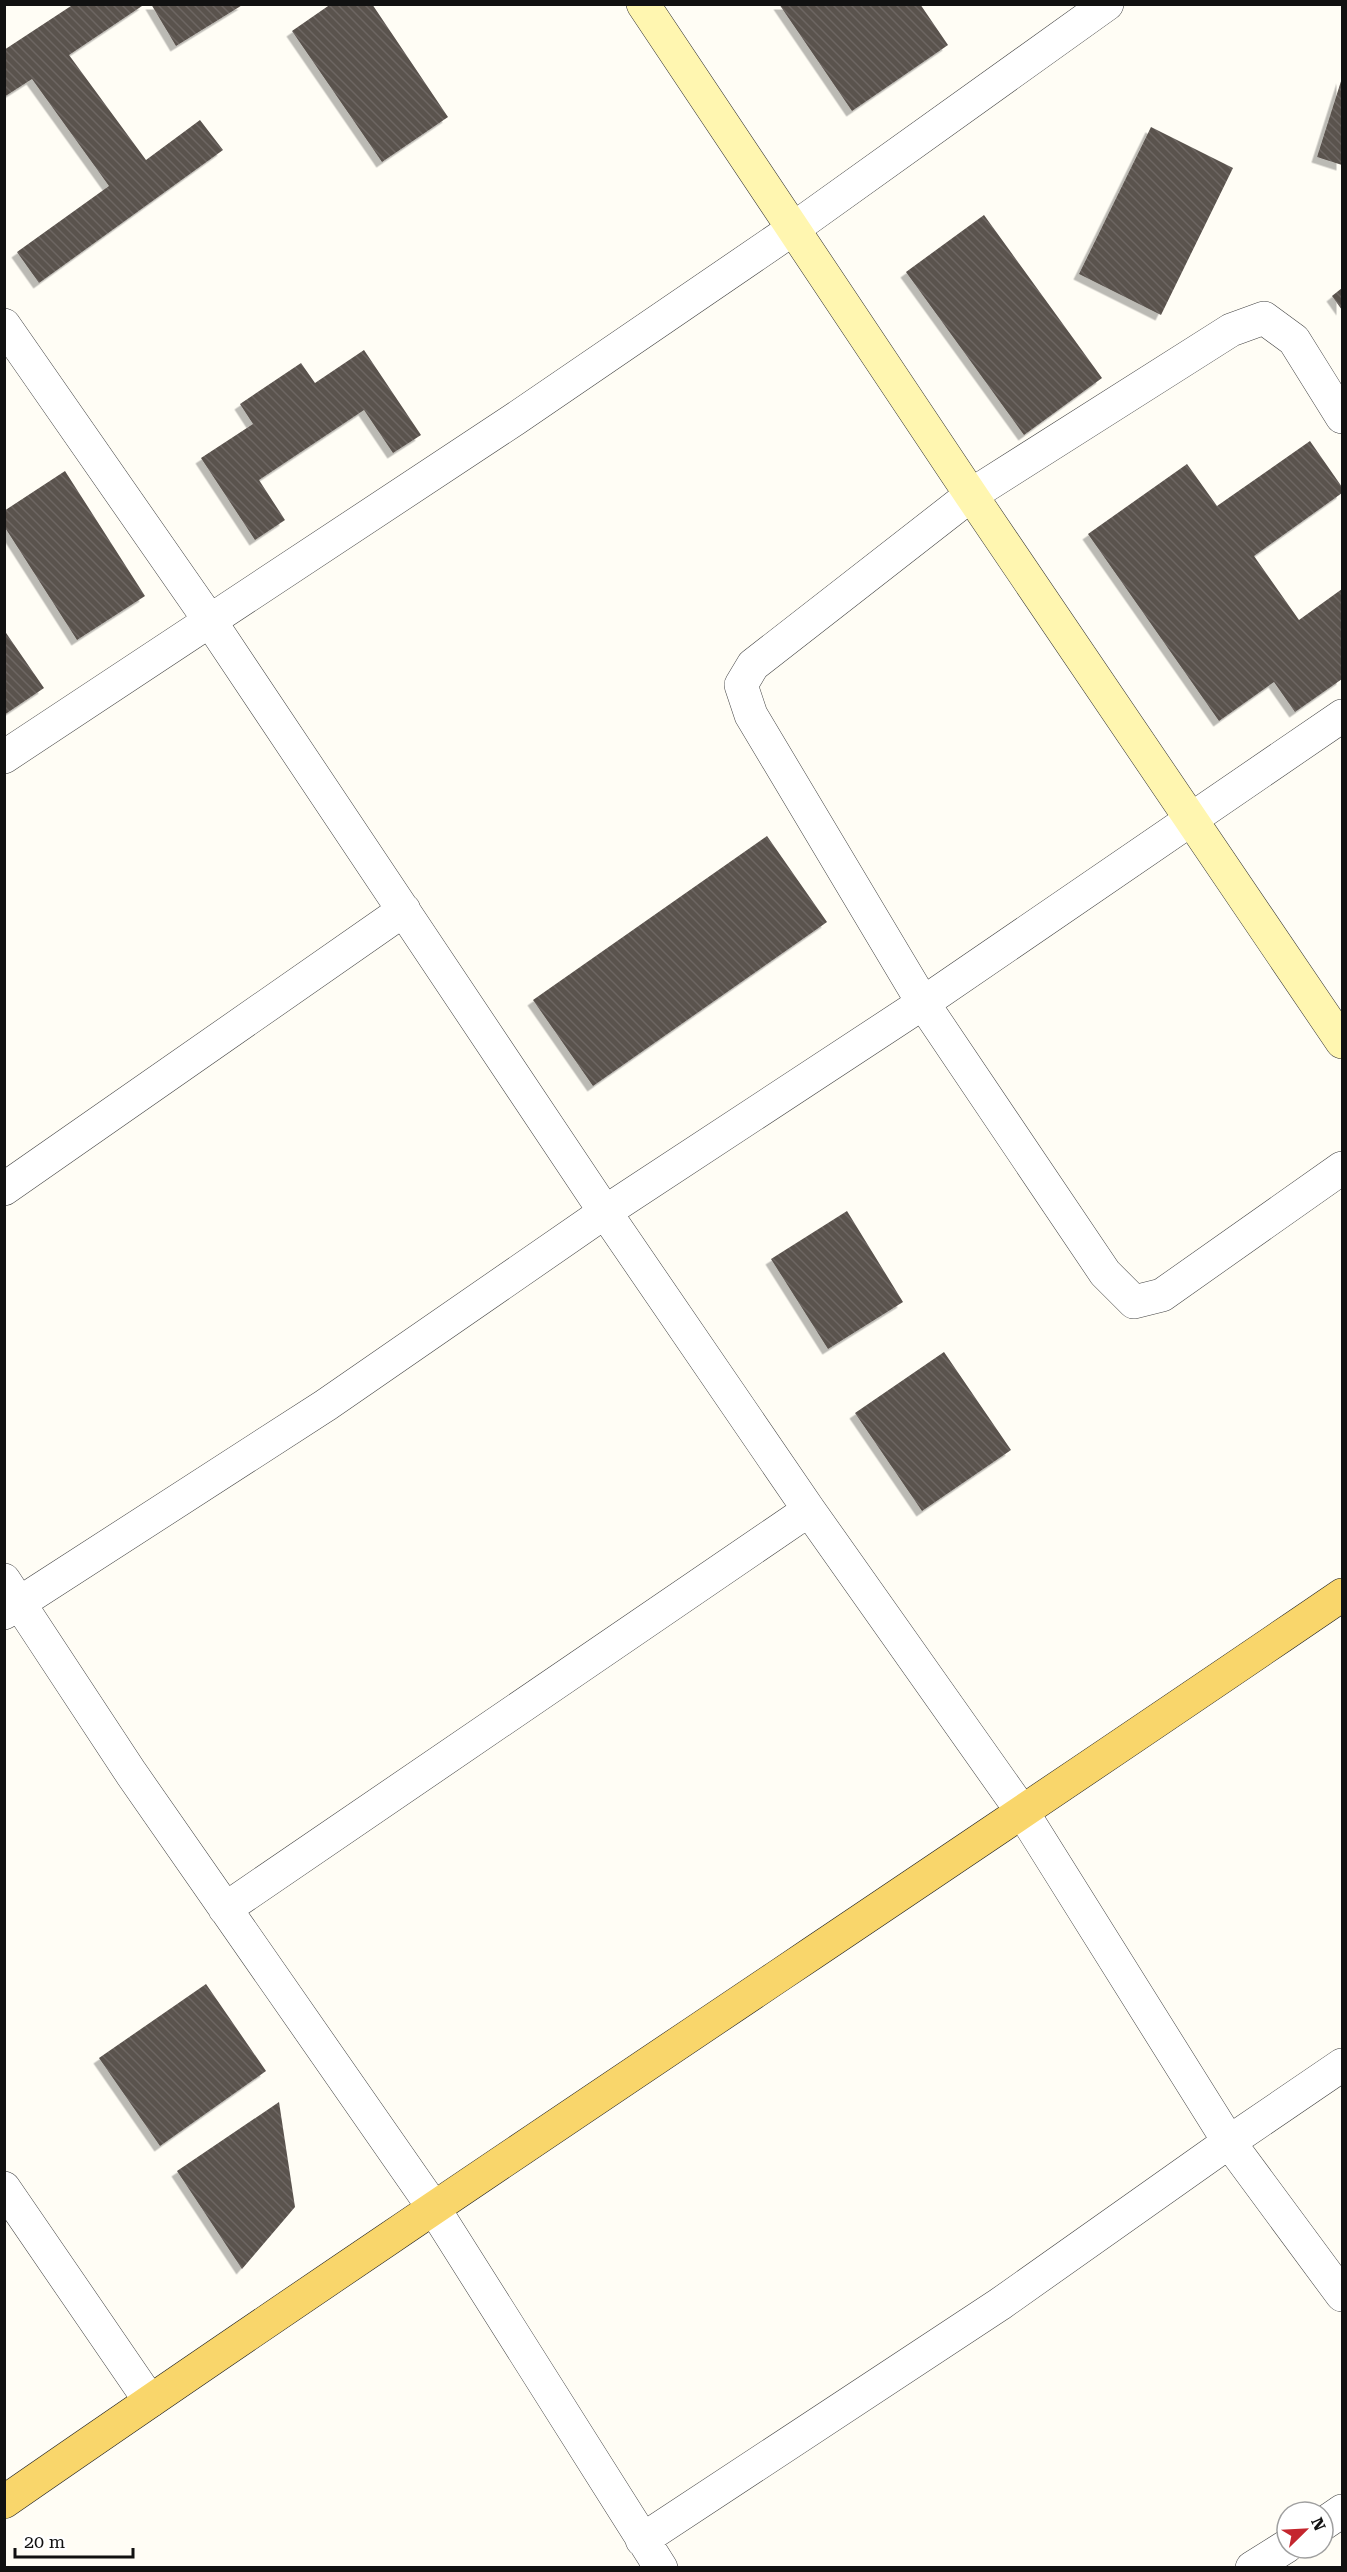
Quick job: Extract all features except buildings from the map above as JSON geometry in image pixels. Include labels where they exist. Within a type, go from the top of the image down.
[{"type":"main road","points":[[4,2502],[433,2207],[1023,1813],[1342,1595]]},
{"type":"street","points":[[644,4],[971,495],[1342,1042]]},
{"type":"street","points":[[4,757],[515,419],[793,230],[1107,4]]},
{"type":"street","points":[[1342,417],[1294,340],[1264,318],[1231,330],[971,495],[753,665],[741,685],[751,715],[922,1003],[1105,1273],[1134,1302],[1162,1295],[1342,1168]]},
{"type":"street","points":[[4,325],[210,621],[605,1212],[809,1510],[1023,1813],[1228,2142],[1342,2295]]},
{"type":"street","points":[[661,2568],[433,2207],[10,1599],[326,1405],[605,1212],[922,1003],[1342,716]]},
{"type":"street","points":[[4,1189],[404,910]]},
{"type":"street","points":[[225,1910],[809,1510]]},
{"type":"street","points":[[642,2540],[1000,2304],[1228,2142],[1342,2065]]},
{"type":"street","points":[[4,2188],[150,2401]]},
{"type":"street","points":[[1252,2568],[1275,2554]]}]
